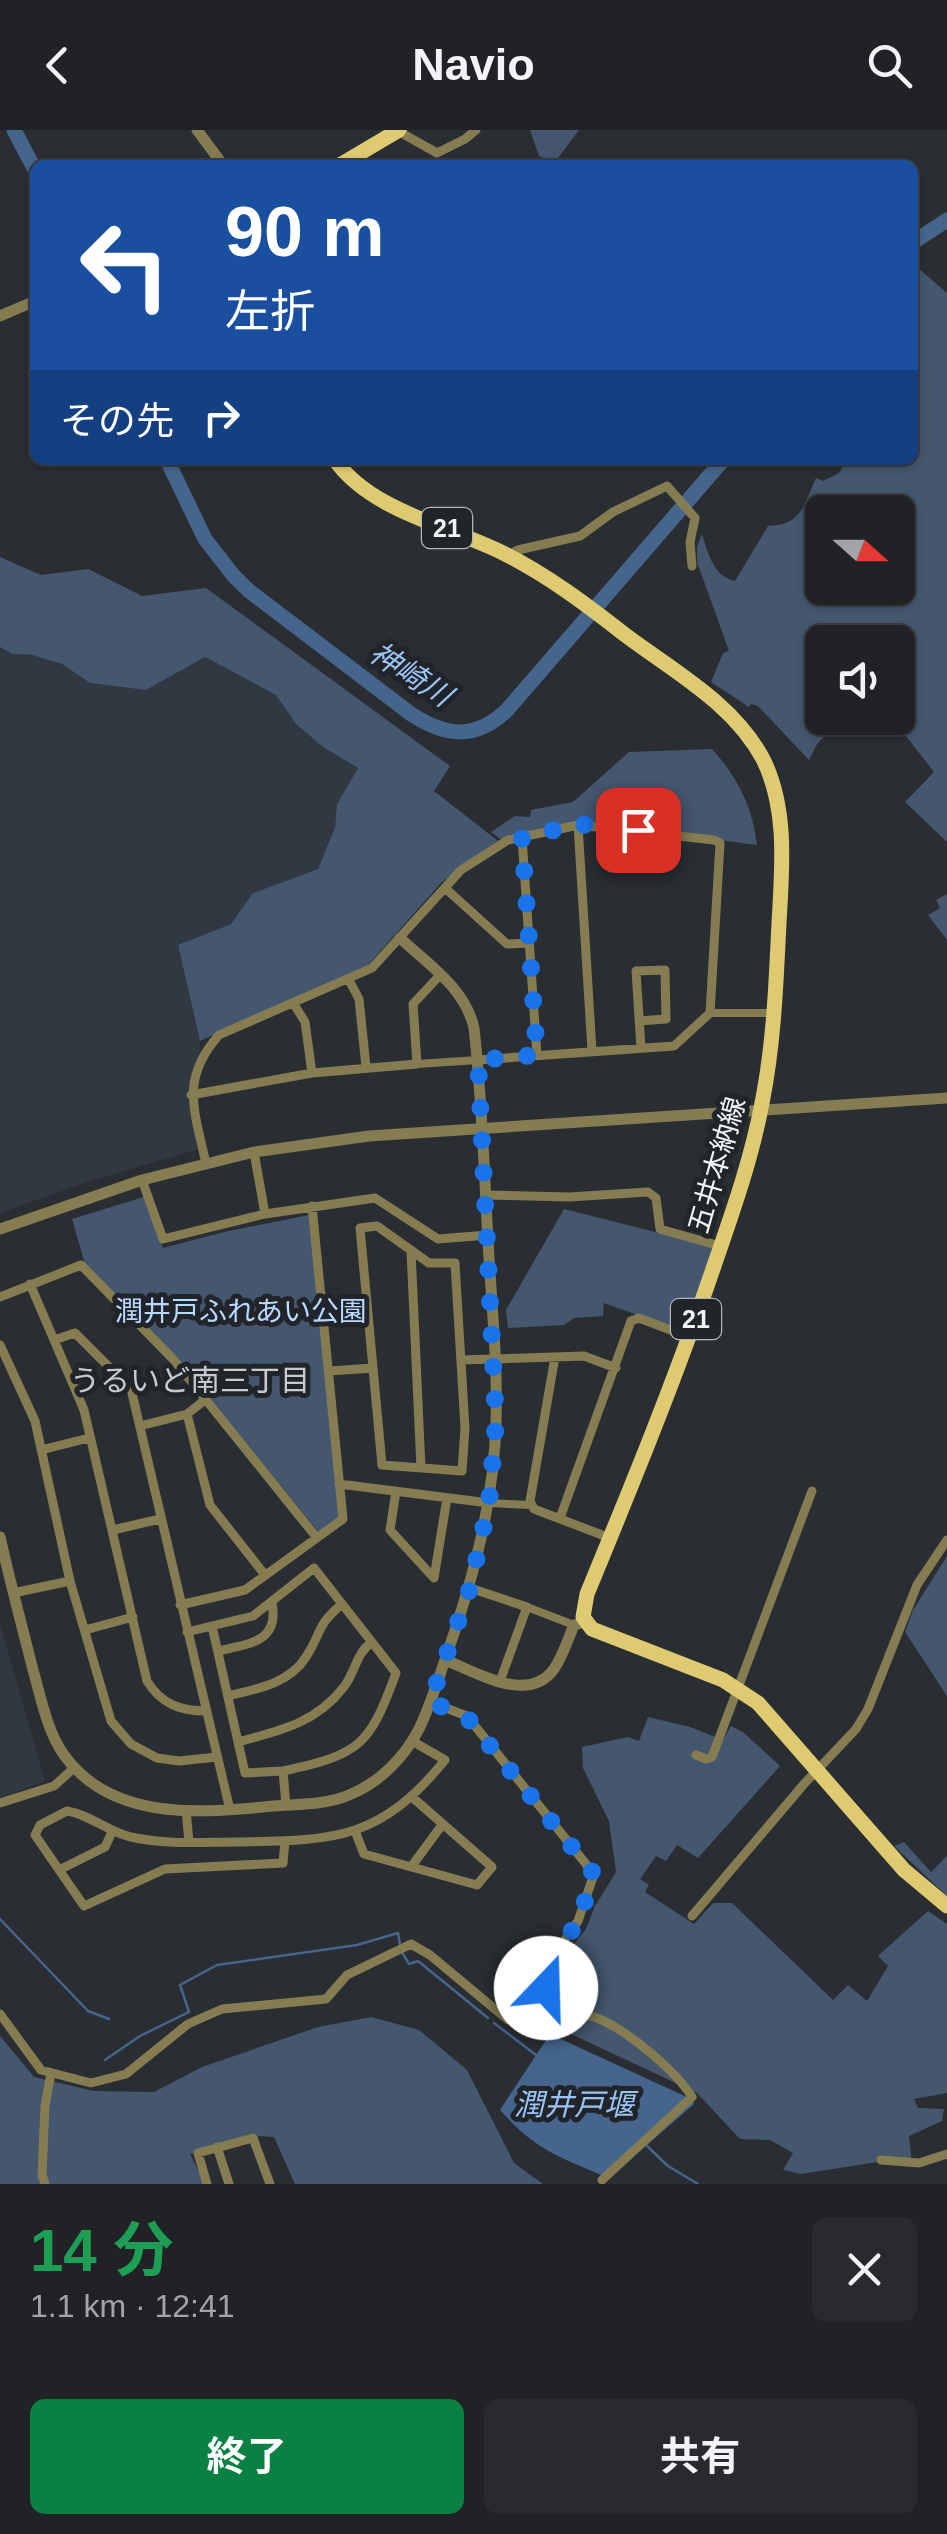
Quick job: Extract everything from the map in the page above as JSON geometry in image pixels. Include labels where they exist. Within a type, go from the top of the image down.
[{"type":"main road","points":[[349,160],[399,131]]},
{"type":"main road","name":"五井本納線","points":[[340,465],[356,483],[382,500],[508,555],[599,614],[720,705],[746,732],[764,762],[778,808],[782,862],[775,1013],[762,1108],[690,1337],[587,1594],[579,1624]]},
{"type":"main road","points":[[579,1624],[702,1672],[738,1689],[771,1714],[904,1870],[947,1906]]},
{"type":"street","points":[[198,130],[220,160]]},
{"type":"street","points":[[437,153],[465,140],[476,130]]},
{"type":"street","points":[[399,131],[437,153],[442,160]]},
{"type":"street","points":[[0,316],[30,303]]},
{"type":"street","points":[[508,555],[580,536],[614,512],[667,486],[695,518],[690,542],[692,566]]},
{"type":"street","points":[[206,1164],[191,1095],[192,1080],[202,1054],[219,1035],[372,968],[461,870],[508,840],[578,824],[720,843],[710,1013]]},
{"type":"street","points":[[578,824],[592,1051]]},
{"type":"street","points":[[522,838],[537,1055]]},
{"type":"street","points":[[444,888],[508,944],[529,943]]},
{"type":"street","points":[[0,1538],[44,1708],[62,1753],[89,1782],[121,1799],[186,1810],[328,1801],[361,1789],[390,1769],[412,1740],[430,1702],[470,1588],[489,1503],[496,1422],[478,1060],[467,1003],[400,938]]},
{"type":"street","points":[[639,1021],[666,1018],[665,970],[636,971],[639,1021],[641,1048]]},
{"type":"street","points":[[417,1064],[413,1004],[440,975]]},
{"type":"street","points":[[349,980],[359,998],[366,1067]]},
{"type":"street","points":[[294,1004],[305,1022],[312,1073]]},
{"type":"street","points":[[191,1095],[366,1067],[674,1046],[710,1013],[775,1013]]},
{"type":"street","points":[[0,1229],[142,1180],[254,1152],[368,1136],[947,1098]]},
{"type":"street","points":[[254,1152],[266,1214]]},
{"type":"street","points":[[142,1180],[159,1235],[164,1239],[266,1214],[375,1198],[438,1239],[488,1235]]},
{"type":"street","points":[[486,1195],[568,1197],[648,1192],[656,1198],[660,1229],[720,1246]]},
{"type":"street","points":[[180,1605],[245,1590],[343,1519],[312,1206]]},
{"type":"street","points":[[377,1226],[429,1263],[455,1263],[461,1360],[465,1428],[462,1472],[382,1464],[360,1228],[377,1226]]},
{"type":"street","points":[[411,1251],[422,1468]]},
{"type":"street","points":[[0,1297],[81,1265],[173,1359],[318,1538]]},
{"type":"street","points":[[30,1284],[84,1410],[148,1681],[154,1692],[176,1709],[207,1711]]},
{"type":"street","points":[[560,1518],[634,1318],[690,1337]]},
{"type":"street","points":[[54,1340],[75,1333],[131,1389],[230,1810]]},
{"type":"street","points":[[0,1344],[35,1422],[70,1581],[111,1721],[126,1740],[144,1752],[171,1761],[216,1757]]},
{"type":"street","points":[[461,1360],[584,1356],[616,1368]]},
{"type":"street","points":[[531,1505],[555,1357]]},
{"type":"street","points":[[329,1371],[373,1368]]},
{"type":"street","points":[[140,1426],[188,1414],[205,1400]]},
{"type":"street","points":[[188,1414],[210,1505],[265,1575]]},
{"type":"street","points":[[41,1450],[89,1438]]},
{"type":"street","points":[[339,1484],[531,1505],[610,1538]]},
{"type":"street","points":[[396,1491],[390,1530],[434,1578],[447,1498]]},
{"type":"street","points":[[696,1755],[706,1760],[712,1757],[812,1492]]},
{"type":"street","points":[[113,1530],[160,1519]]},
{"type":"street","points":[[692,1916],[856,1729],[868,1709],[917,1586],[947,1540]]},
{"type":"street","points":[[186,1632],[253,1616],[314,1568],[396,1673],[378,1721],[358,1744],[332,1760],[283,1771],[245,1773],[212,1626]]},
{"type":"street","points":[[13,1594],[70,1581]]},
{"type":"street","points":[[445,1660],[514,1686],[529,1686],[546,1678],[557,1666],[579,1624],[470,1588]]},
{"type":"street","points":[[218,1651],[256,1642],[269,1633],[275,1618],[272,1603]]},
{"type":"street","points":[[228,1696],[276,1683],[292,1673],[306,1658],[321,1622],[342,1604]]},
{"type":"street","points":[[500,1681],[526,1607]]},
{"type":"street","points":[[85,1630],[133,1617]]},
{"type":"street","points":[[238,1742],[298,1726],[322,1710],[346,1686],[360,1650],[372,1642]]},
{"type":"street","points":[[0,2014],[38,2066],[51,2074],[91,2083],[126,2074],[188,2024],[222,2009],[326,1999],[347,1975],[411,1944],[430,1955],[508,2020],[578,1922],[594,1874],[466,1716],[430,1702]]},
{"type":"street","points":[[285,1841],[283,1863],[165,1868],[84,1906],[35,1835],[40,1825],[72,1811],[112,1832],[147,1840],[330,1838],[373,1824],[412,1797],[445,1760],[412,1740]]},
{"type":"street","points":[[0,1803],[54,1786],[74,1767]]},
{"type":"street","points":[[283,1771],[286,1805]]},
{"type":"street","points":[[355,1831],[364,1854],[477,1884],[492,1867],[412,1797]]},
{"type":"street","points":[[186,1810],[188,1842]]},
{"type":"street","points":[[411,1867],[442,1825]]},
{"type":"street","points":[[58,1870],[106,1847],[112,1832]]},
{"type":"street","points":[[548,1964],[547,1999],[556,2008],[593,2016],[609,2024],[673,2072],[692,2097],[602,2180]]},
{"type":"street","points":[[45,2184],[45,2106],[51,2074]]},
{"type":"street","points":[[207,2184],[198,2152],[253,2138],[270,2184]]},
{"type":"street","points":[[218,2147],[228,2184]]},
{"type":"street","points":[[881,2160],[919,2164],[947,2154]]},
{"type":"shaded area","points":[[0,647],[13,654],[62,664],[90,683],[146,690],[204,657],[276,695],[296,724],[323,747],[358,768],[337,804],[335,826],[318,869],[253,893],[231,924],[178,945],[200,1041],[196,1150],[0,1213]]},
{"type":"shaded area","points":[[0,1624],[45,1781],[0,1798]]},
{"type":"green space","points":[[530,130],[579,130],[556,160],[539,156]]},
{"type":"green space","points":[[918,268],[947,293],[947,842],[905,802],[934,772],[905,735],[915,735],[915,625],[805,625],[805,735],[825,735],[809,760],[758,706],[749,707],[711,682],[723,653],[729,651],[697,562],[702,534],[716,569],[735,581],[768,526],[795,518],[805,503],[805,605],[915,605],[915,495],[808,495],[816,478],[823,481],[839,473],[844,465],[918,465]]},
{"type":"green space","points":[[0,557],[41,575],[88,569],[142,596],[206,588],[450,766],[434,791],[498,841],[442,882],[367,966],[200,1041],[178,945],[231,924],[253,893],[318,869],[335,827],[337,804],[358,768],[323,747],[296,724],[276,695],[205,657],[146,690],[90,683],[62,664],[12,654],[0,647]]},
{"type":"green space","points":[[712,749],[742,793],[757,845],[598,824],[506,843],[491,832],[515,816],[530,817],[531,810],[573,802],[629,752]]},
{"type":"green space","points":[[947,894],[947,940],[928,915],[940,908],[936,900]]},
{"type":"green space","name":"潤井戸ふれあい公園","points":[[147,1196],[163,1248],[309,1215],[344,1519],[321,1535],[175,1356],[85,1264],[72,1219]]},
{"type":"green space","points":[[564,1209],[715,1247],[688,1329],[683,1331],[604,1303],[603,1316],[574,1318],[564,1325],[508,1328],[506,1310]]},
{"type":"green space","points":[[947,1556],[947,1696],[905,1632],[913,1610]]},
{"type":"green space","points":[[648,1717],[723,1740],[731,1726],[780,1766],[698,1858],[677,1845],[666,1861],[656,1856],[640,1879],[649,1885],[645,1892],[694,1924],[713,1903],[732,1903],[833,2000],[848,1985],[867,2001],[888,1966],[878,1956],[928,1911],[947,1924],[947,2093],[914,2099],[918,2108],[944,2109],[942,2121],[909,2136],[912,2164],[884,2161],[801,2174],[783,2170],[793,2153],[770,2140],[740,2139],[697,2093],[554,2026],[575,1999],[549,1976],[586,1929],[616,1872],[609,1821],[583,1768],[582,1747],[628,1737],[639,1741]]},
{"type":"green space","points":[[904,1842],[931,1872],[947,1856],[947,1896],[894,1846]]},
{"type":"green space","points":[[371,2017],[419,2030],[467,2070],[514,2163],[543,2184],[295,2184],[274,2137],[260,2136],[190,2154],[205,2184],[0,2184],[0,2036],[34,2077],[94,2091],[154,2092],[202,2067],[318,2027]]},
{"type":"water","name":"潤井戸堰","points":[[550,2034],[691,2099],[694,2104],[609,2178],[563,2158],[525,2135],[500,2110]]},
{"type":"waterway","name":"神崎川","points":[[14,130],[30,160]]},
{"type":"waterway","name":"神崎川","points":[[918,239],[947,220]]},
{"type":"waterway","name":"神崎川","points":[[169,465],[205,539],[248,590],[411,714],[436,727],[461,732],[484,727],[507,710],[719,465]]},
{"type":"waterway","points":[[0,1919],[88,2011],[109,2019]]},
{"type":"waterway","points":[[105,2060],[140,2036],[189,2012],[180,1985],[217,1965],[357,1945],[398,1933],[400,1945]]},
{"type":"waterway","points":[[402,1952],[409,1964],[418,1961],[488,2018]]},
{"type":"waterway","points":[[494,2023],[536,2055]]},
{"type":"waterway","points":[[646,2145],[668,2166],[698,2184]]},
{"type":"district","name":"うるいど南三丁目","points":[[190,1380]]},
{"type":"route","points":[[546,1988],[548,1964],[578,1922],[594,1874],[466,1716],[430,1702],[470,1588],[489,1503],[496,1422],[478,1060],[537,1055],[522,838],[578,824],[638,830]]}]
